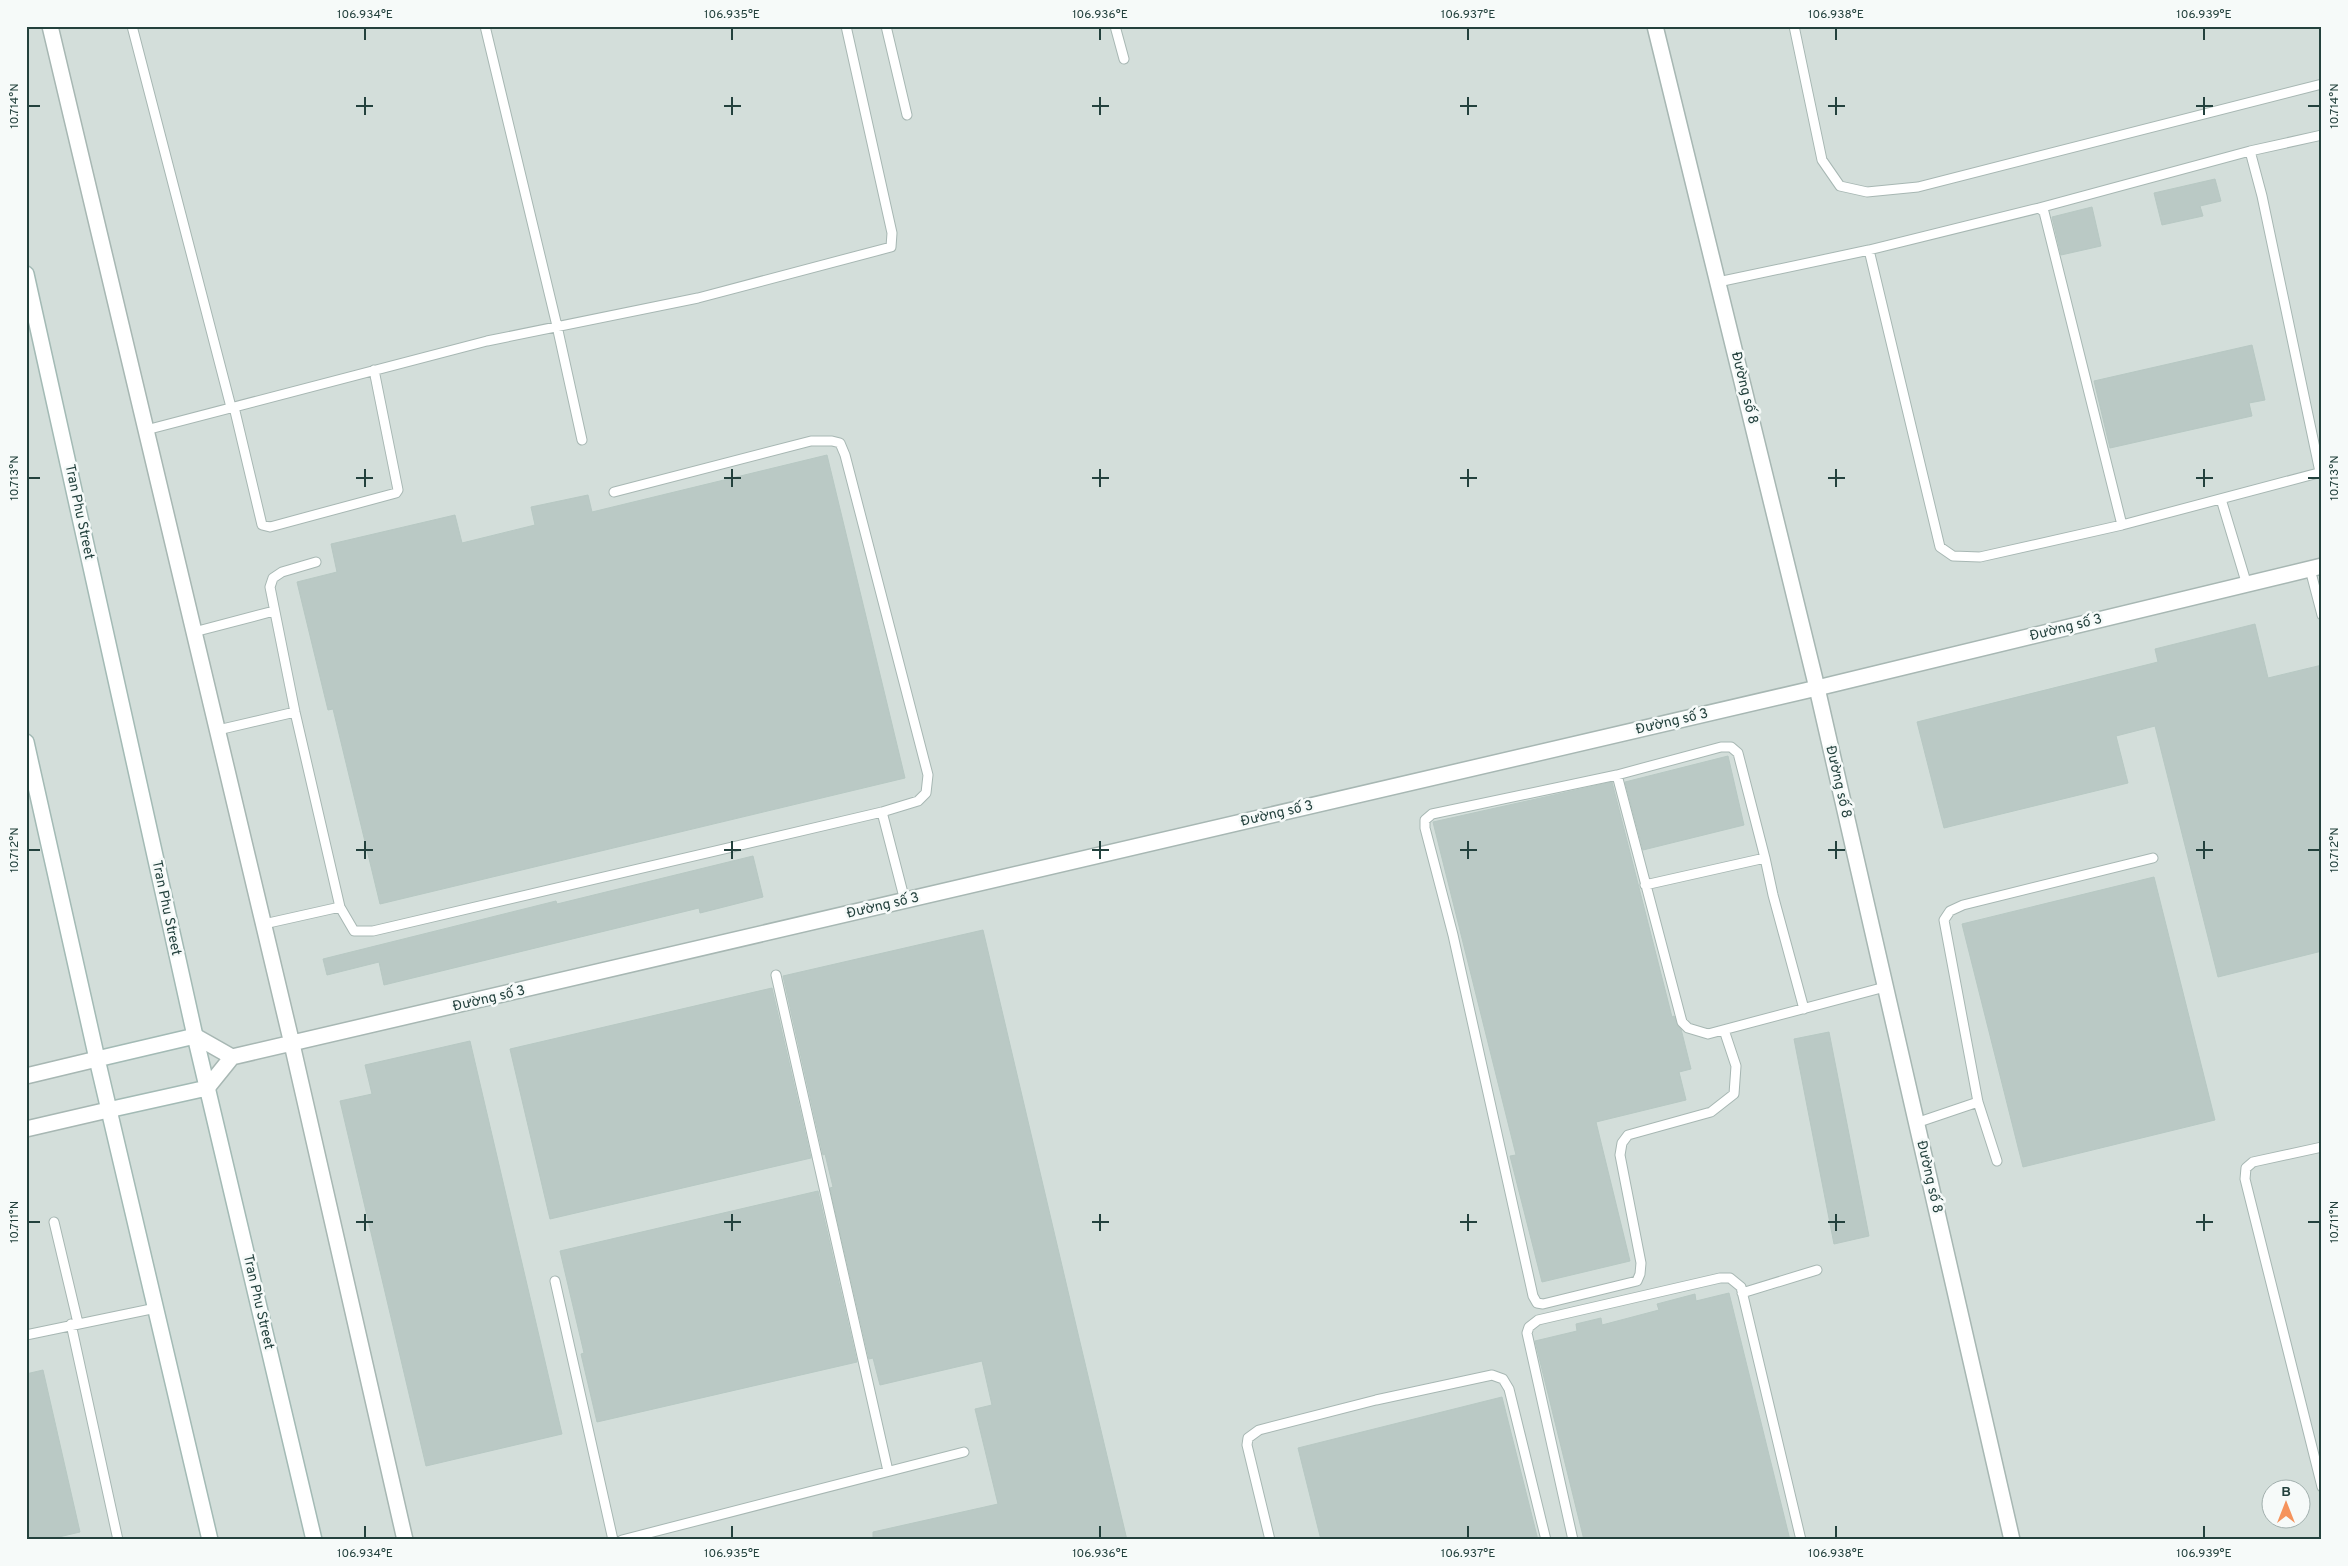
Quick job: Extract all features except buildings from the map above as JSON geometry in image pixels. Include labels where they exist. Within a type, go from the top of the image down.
[{"type":"street","points":[[50,26],[264,924],[405,1540]]},
{"type":"street","name":"Đường số 8","points":[[1654,26],[1816,688],[2012,1540]]},
{"type":"street","name":"Tran Phu Street","points":[[26,274],[195,1036],[314,1540]]},
{"type":"street","name":"Đường số 3","points":[[232,1057],[1816,688],[2316,568]]},
{"type":"street","points":[[26,742],[108,1110],[210,1540]]},
{"type":"street","points":[[26,1076],[195,1036],[232,1057],[207,1088],[26,1129]]},
{"type":"lane","points":[[132,26],[262,525],[270,527],[396,493],[398,490],[374,370]]},
{"type":"lane","points":[[485,26],[557,326],[582,440]]},
{"type":"lane","points":[[146,430],[487,341],[698,298],[891,248],[892,233],[846,26]]},
{"type":"lane","points":[[886,26],[906,115]]},
{"type":"lane","points":[[1115,26],[1124,59]]},
{"type":"lane","points":[[1794,26],[1822,160],[1840,186],[1867,192],[1918,187],[2322,84]]},
{"type":"lane","points":[[1718,282],[1869,250],[2322,135]]},
{"type":"lane","points":[[1869,250],[1940,547],[1953,556],[1980,557],[2122,525],[2321,472],[2264,205],[2250,152]]},
{"type":"lane","points":[[2039,208],[2044,212],[2122,525]]},
{"type":"lane","points":[[316,562],[282,572],[272,578],[270,587],[295,712],[340,907],[354,931],[373,931],[882,812],[918,801],[926,793],[928,775],[846,455],[840,443],[810,441],[614,492]]},
{"type":"lane","points":[[2221,499],[2247,585]]},
{"type":"lane","points":[[2316,568],[2322,615]]},
{"type":"lane","points":[[194,632],[274,611]]},
{"type":"lane","points":[[218,730],[295,712]]},
{"type":"lane","points":[[1724,1030],[1736,1066],[1734,1094],[1711,1112],[1628,1134],[1622,1143],[1620,1155],[1641,1262],[1637,1281],[1543,1304],[1537,1303],[1533,1296],[1453,936],[1425,828],[1425,820],[1432,814],[1617,775],[1721,747],[1731,747],[1738,753],[1773,895],[1804,1009]]},
{"type":"lane","points":[[1617,775],[1682,1022],[1688,1028],[1708,1034],[1885,987]]},
{"type":"lane","points":[[882,812],[906,901]]},
{"type":"lane","points":[[1646,885],[1765,858]]},
{"type":"lane","points":[[1997,1161],[1978,1102],[1944,920],[1950,911],[1963,905],[2152,858]]},
{"type":"lane","points":[[264,924],[340,907]]},
{"type":"lane","points":[[776,975],[888,1471]]},
{"type":"lane","points":[[1916,1123],[1978,1102]]},
{"type":"lane","points":[[2322,1147],[2253,1162],[2246,1168],[2245,1179],[2322,1487]]},
{"type":"lane","points":[[54,1222],[118,1540]]},
{"type":"lane","points":[[1742,1293],[1816,1270]]},
{"type":"lane","points":[[1574,1540],[1527,1333],[1529,1326],[1538,1320],[1720,1278],[1730,1278],[1741,1287],[1802,1540]]},
{"type":"lane","points":[[555,1281],[613,1540]]},
{"type":"lane","points":[[26,1335],[156,1308]]},
{"type":"lane","points":[[1270,1540],[1247,1445],[1248,1438],[1259,1430],[1376,1400],[1492,1375],[1503,1379],[1509,1389],[1546,1540]]},
{"type":"lane","points":[[622,1540],[964,1452]]},
{"type":"shaded area","points":[[26,26],[2322,26],[2322,1540],[26,1540]]}]
